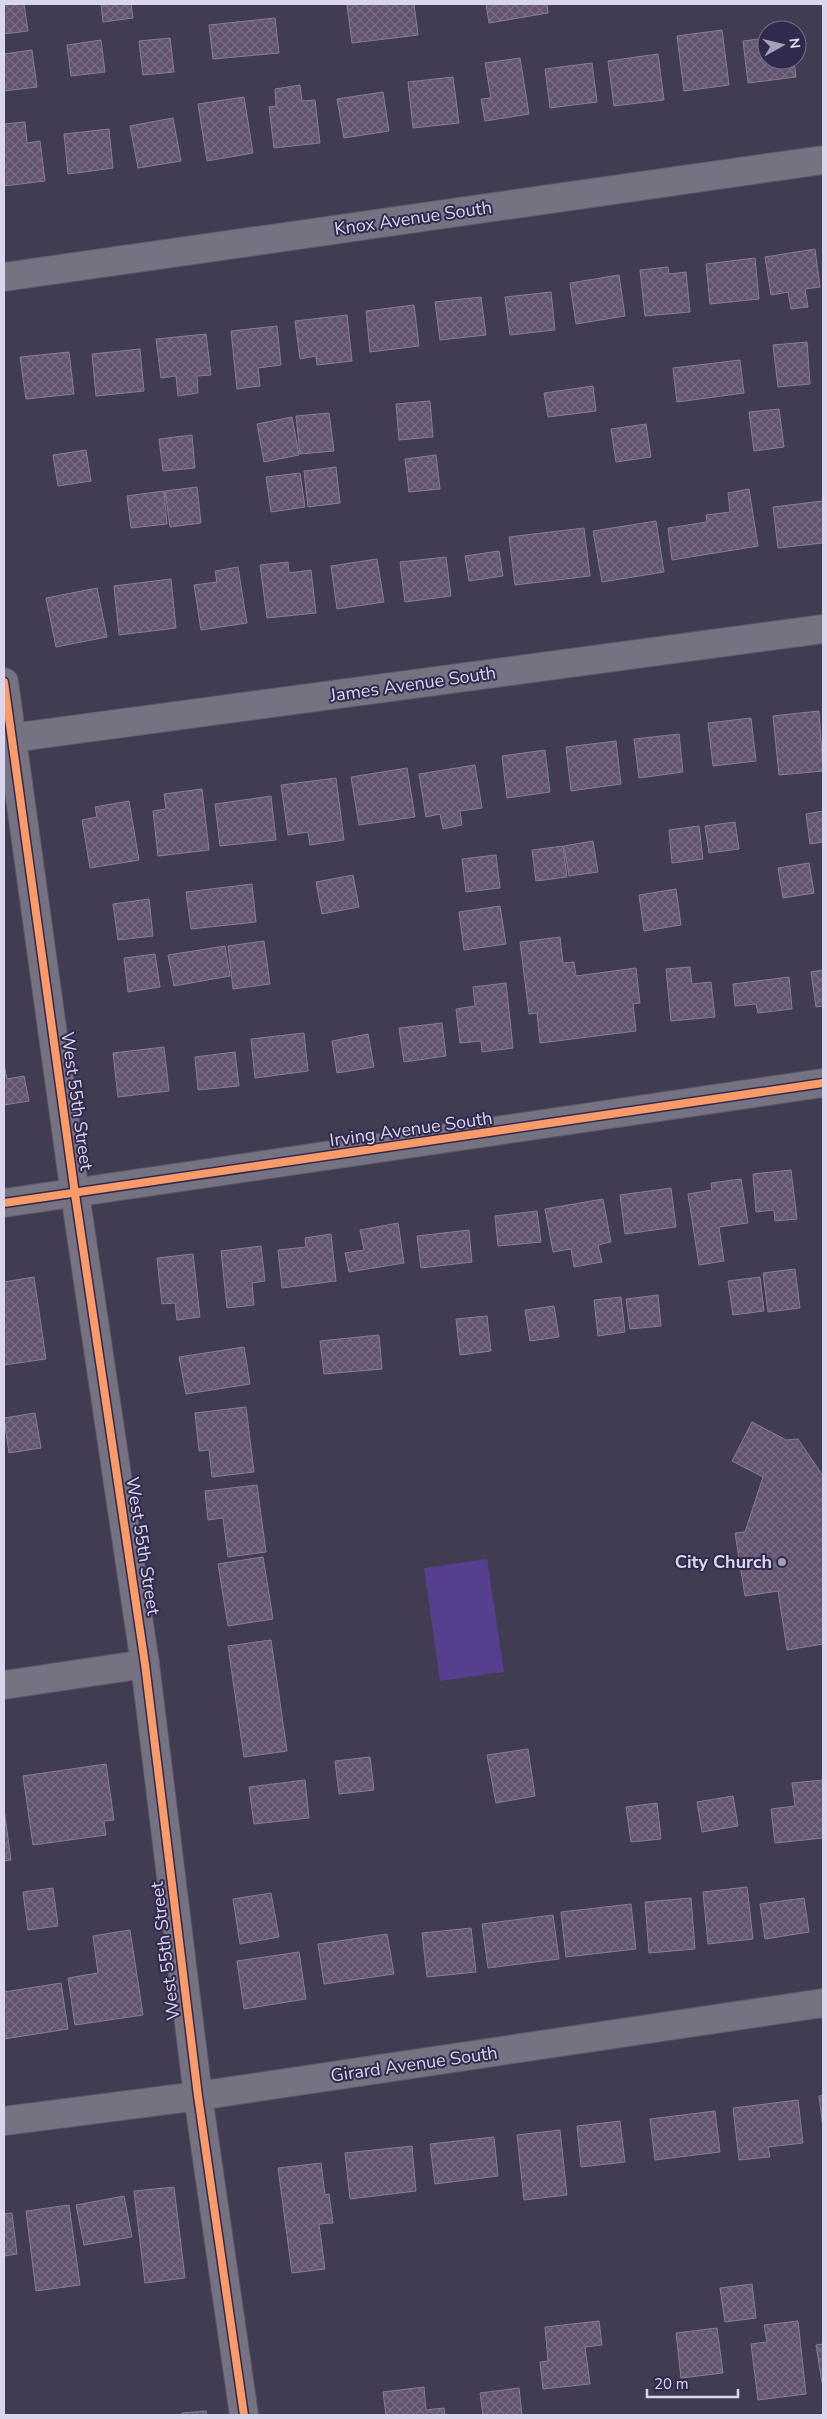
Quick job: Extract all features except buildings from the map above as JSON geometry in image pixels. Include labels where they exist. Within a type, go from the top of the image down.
[{"type":"street","name":"Knox Avenue South","points":[[4,277],[823,160]]},
{"type":"street","name":"James Avenue South","points":[[7,739],[823,629]]},
{"type":"street","name":"West 55th Street","points":[[4,682],[7,739],[145,1664],[198,2096],[244,2415]]},
{"type":"street","name":"Irving Avenue South","points":[[4,1203],[823,1083]]},
{"type":"street","points":[[4,1685],[145,1664]]},
{"type":"street","name":"Girard Avenue South","points":[[4,2120],[198,2096],[823,2003]]},
{"type":"shaded area","points":[[487,1559],[504,1672],[440,1681],[424,1568]]},
{"type":"cycle path","points":[[4,682],[75,1194],[145,1664],[198,2096],[244,2415]]},
{"type":"cycle path","points":[[4,1203],[823,1083]]},
{"type":"place","name":"City Church","points":[[782,1562]]}]
